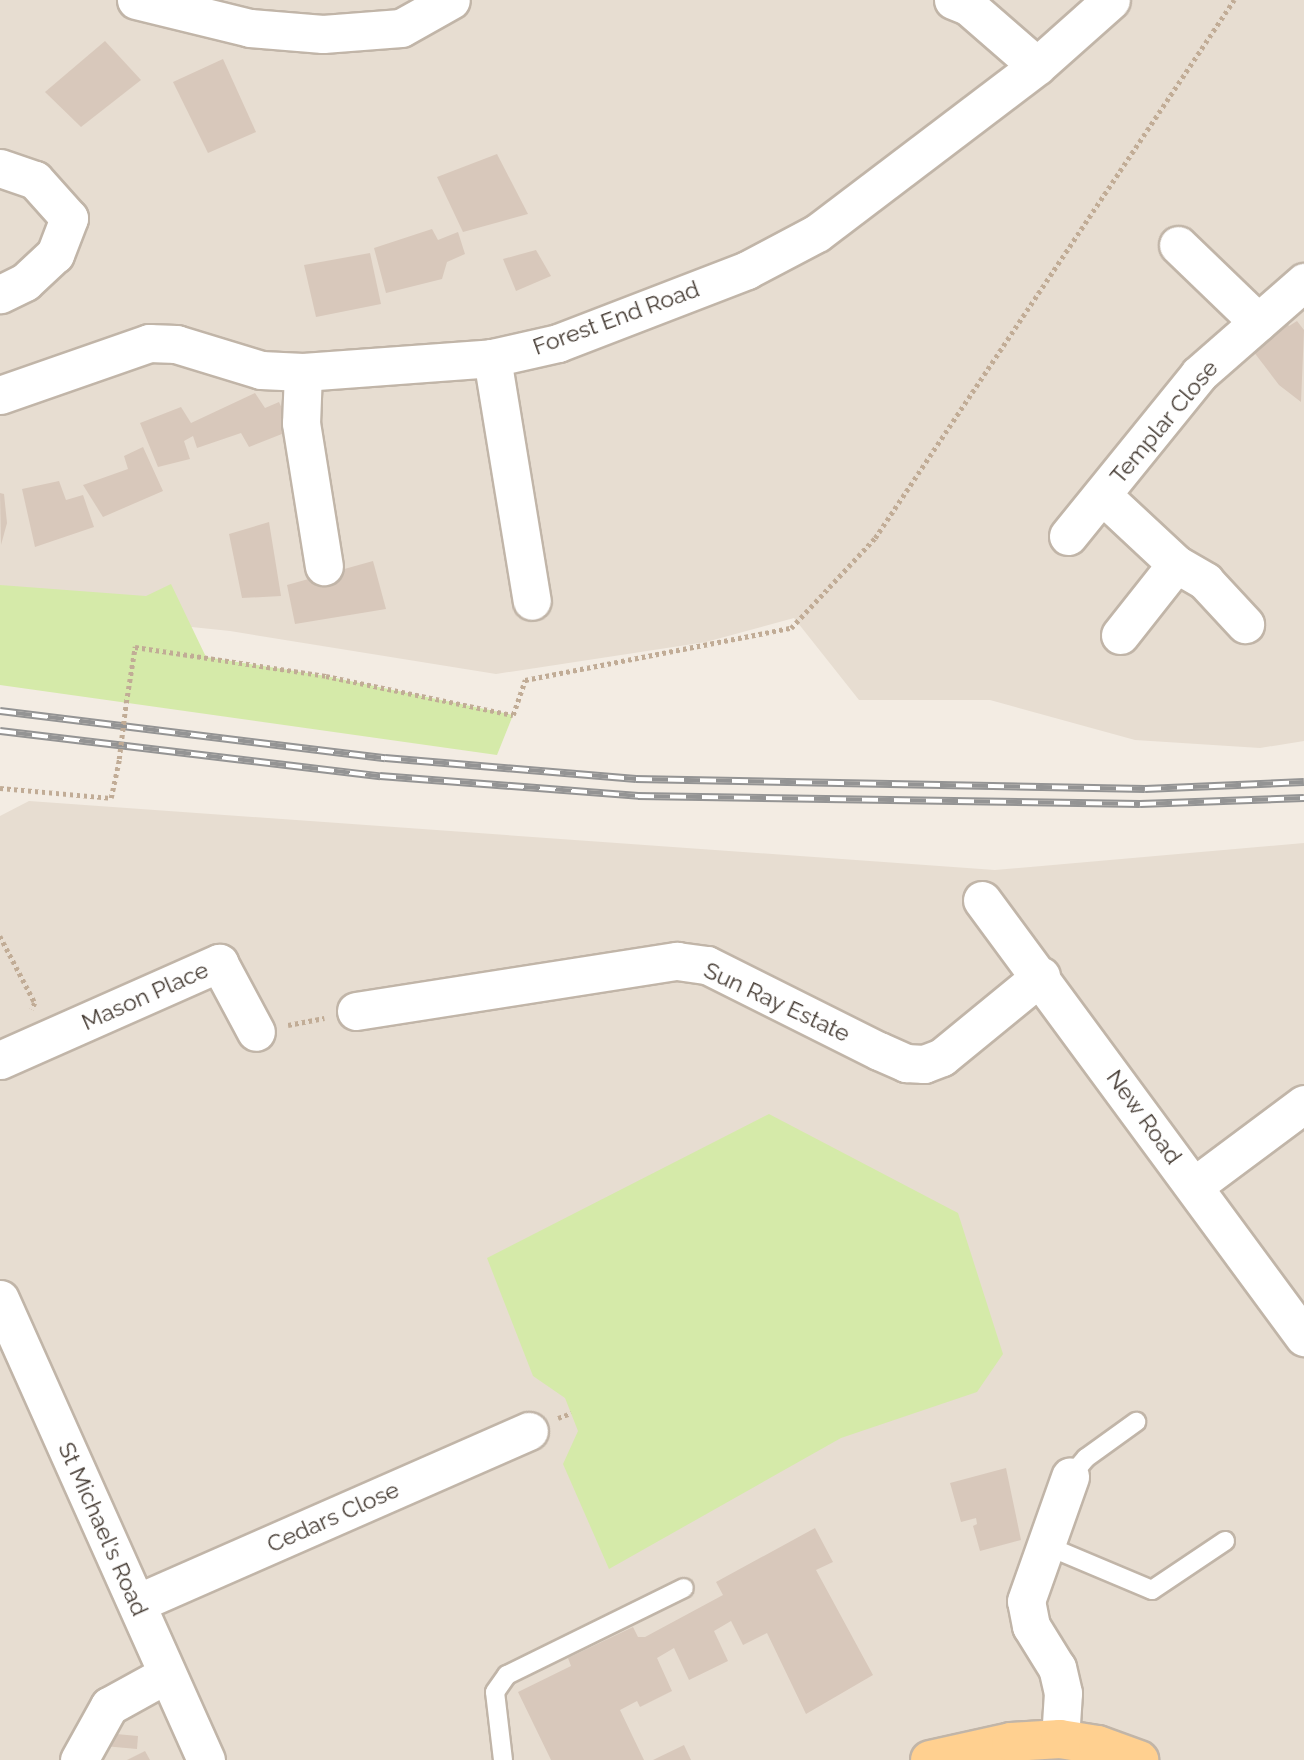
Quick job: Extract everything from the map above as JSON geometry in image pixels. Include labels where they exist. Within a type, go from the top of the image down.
[{"type":"main road","points":[[930,1760],[1011,1742],[1060,1739],[1098,1745],[1139,1760]]},
{"type":"street","points":[[136,0],[250,28],[323,34],[401,27],[451,0]]},
{"type":"street","points":[[953,0],[968,6],[1037,66]]},
{"type":"street","name":"Forest End Road","points":[[0,395],[149,343],[176,344],[261,370],[303,372],[492,358],[558,344],[747,270],[817,233],[1037,66],[1111,0]]},
{"type":"street","points":[[0,168],[35,180],[69,218],[55,254],[25,282],[0,294]]},
{"type":"street","points":[[1178,245],[1258,322]]},
{"type":"street","name":"Templar Close","points":[[1068,536],[1199,374],[1304,284]]},
{"type":"street","points":[[492,358],[531,601]]},
{"type":"street","points":[[303,372],[301,423],[324,566]]},
{"type":"street","name":"Templar Close","points":[[1102,495],[1177,564],[1205,582],[1245,624]]},
{"type":"street","points":[[1120,635],[1177,564]]},
{"type":"street","name":"New Road","points":[[982,900],[1041,976],[1304,1337]]},
{"type":"street","name":"Sun Ray Estate","points":[[356,1011],[677,961],[707,965],[878,1051],[906,1063],[924,1064],[942,1057],[1041,976]]},
{"type":"street","name":"Mason Place","points":[[8,1056],[219,963],[256,1032]]},
{"type":"street","points":[[1194,1186],[1304,1104]]},
{"type":"street","name":"St Michael's Road","points":[[0,1299],[206,1760]]},
{"type":"street","name":"Cedars Close","points":[[137,1603],[529,1431]]},
{"type":"street","points":[[1060,1739],[1063,1692],[1057,1668],[1031,1626],[1026,1601],[1070,1477]]},
{"type":"street","points":[[79,1760],[109,1706],[167,1674]]},
{"type":"lane","points":[[1070,1477],[1086,1458],[1136,1422]]},
{"type":"lane","points":[[1045,1545],[1152,1590],[1225,1541]]},
{"type":"lane","points":[[503,1760],[495,1692],[508,1675],[684,1588]]},
{"type":"path","points":[[0,788],[111,798],[135,647],[326,676],[513,715],[525,680],[791,628],[875,538],[1234,0]]},
{"type":"path","points":[[0,936],[35,1003],[8,1056]]},
{"type":"path","points":[[256,1032],[356,1011]]},
{"type":"shaded area","points":[[0,0],[1304,0],[1304,741],[1260,748],[1135,740],[990,700],[859,700],[794,618],[706,642],[496,674],[230,631],[0,607]]},
{"type":"shaded area","points":[[29,801],[995,870],[1304,843],[1304,1760],[0,1760],[0,816]]},
{"type":"green space","points":[[171,584],[206,657],[326,676],[513,715],[497,755],[0,685],[0,585],[146,596]]},
{"type":"green space","points":[[769,1114],[958,1213],[1003,1354],[977,1392],[841,1438],[609,1569],[563,1464],[578,1431],[565,1398],[533,1376],[487,1258]]},
{"type":"building","points":[[105,41],[141,80],[81,127],[45,92]]},
{"type":"building","points":[[223,59],[256,132],[208,153],[173,82]]},
{"type":"building","points":[[497,154],[528,214],[463,232],[437,177]]},
{"type":"building","points":[[432,229],[438,240],[458,232],[465,254],[447,262],[442,279],[386,293],[374,248]]},
{"type":"building","points":[[536,250],[551,276],[516,291],[503,259]]},
{"type":"building","points":[[370,253],[381,304],[316,317],[304,265]]},
{"type":"building","points":[[1284,319],[1289,326],[1297,321],[1304,330],[1301,402],[1279,385],[1250,347]]},
{"type":"building","points":[[255,393],[265,408],[279,402],[292,430],[249,447],[241,433],[197,448],[193,436],[184,441],[190,459],[158,467],[140,423],[181,407],[191,423]]},
{"type":"building","points":[[143,447],[163,491],[103,517],[83,485],[128,469],[124,456]]},
{"type":"building","points":[[59,481],[66,500],[83,495],[94,527],[35,547],[22,489]]},
{"type":"building","points":[[0,493],[4,494],[7,523],[1,545]]},
{"type":"building","points":[[269,522],[281,596],[242,598],[229,534]]},
{"type":"building","points":[[373,561],[386,609],[295,624],[287,585]]},
{"type":"building","points":[[1006,1468],[1021,1540],[980,1551],[973,1526],[977,1524],[976,1518],[961,1522],[950,1483]]},
{"type":"building","points":[[815,1528],[833,1562],[816,1570],[873,1675],[806,1714],[767,1633],[743,1645],[731,1621],[714,1631],[728,1661],[689,1680],[674,1648],[657,1658],[672,1691],[640,1707],[637,1701],[620,1710],[644,1760],[551,1760],[518,1692],[571,1666],[568,1658],[633,1627],[638,1637],[645,1637],[723,1595],[716,1582]]},
{"type":"building","points":[[105,1733],[138,1736],[137,1749],[104,1746]]},
{"type":"building","points":[[684,1745],[691,1760],[653,1760]]},
{"type":"building","points":[[145,1751],[150,1760],[127,1760]]},
{"type":"railway","points":[[0,711],[385,758],[636,779],[1145,789],[1304,782]]},
{"type":"railway","points":[[0,731],[380,776],[638,796],[1140,804],[1304,798]]}]
